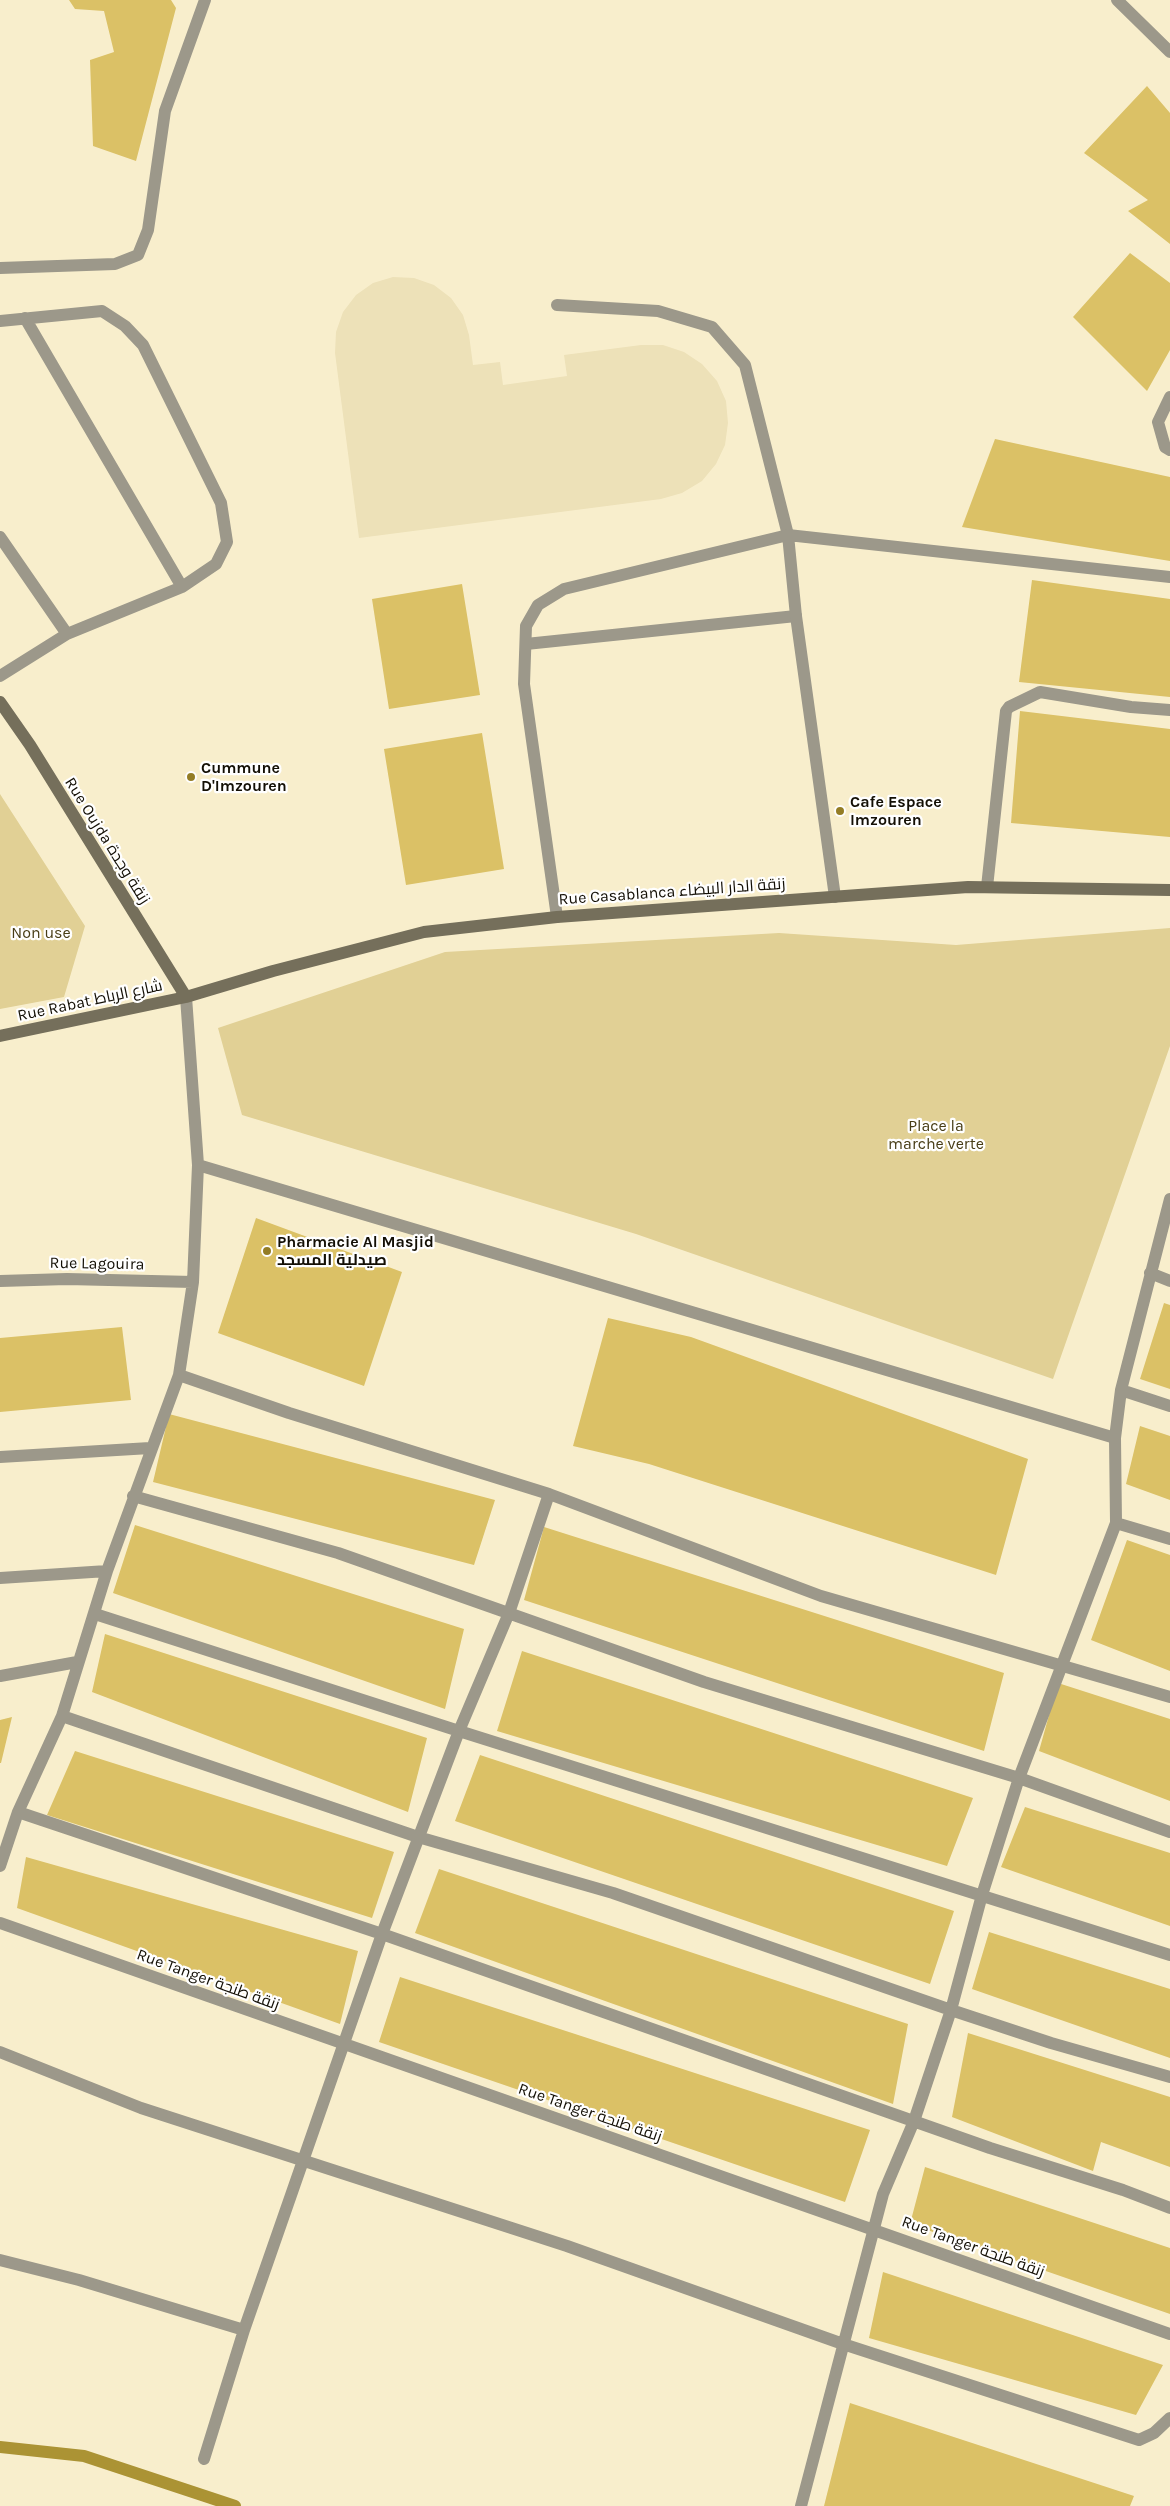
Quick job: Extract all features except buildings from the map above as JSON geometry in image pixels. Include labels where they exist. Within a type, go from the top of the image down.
[{"type":"main road","name":"Rue Oujda زنقة وجدة","points":[[0,702],[30,745],[186,997]]},
{"type":"main road","name":"Rue Casablanca زنقة الدار البيضاء","points":[[186,997],[273,971],[424,932],[557,917],[987,887],[1170,890]]},
{"type":"main road","name":"Rue Rabat شارع الرباط","points":[[0,1036],[186,997]]},
{"type":"street","points":[[0,268],[115,264],[138,254],[148,230],[165,111],[205,0]]},
{"type":"street","points":[[1117,0],[1170,52]]},
{"type":"street","points":[[557,305],[658,311],[712,327],[745,364],[788,535],[796,616],[835,897]]},
{"type":"street","points":[[0,321],[102,311],[125,326],[143,346],[221,503],[227,542],[216,564],[182,587],[67,634],[0,676]]},
{"type":"street","points":[[25,318],[182,587]]},
{"type":"street","points":[[1170,396],[1158,422],[1165,447],[1170,450]]},
{"type":"street","points":[[557,917],[524,684],[526,626],[538,604],[564,589],[788,535],[1170,577]]},
{"type":"street","points":[[0,537],[67,634]]},
{"type":"street","points":[[526,644],[796,616]]},
{"type":"street","points":[[987,887],[1006,711],[1009,707],[1040,692],[1131,707],[1170,710]]},
{"type":"street","points":[[0,1866],[18,1812],[62,1716],[77,1662],[95,1614],[107,1571],[150,1448],[179,1375],[194,1282],[198,1165],[186,997]]},
{"type":"street","points":[[198,1165],[1115,1438]]},
{"type":"street","points":[[801,2506],[883,2194],[914,2122],[951,2010],[982,1894],[1019,1778],[1116,1524],[1115,1438],[1121,1390],[1170,1198]]},
{"type":"street","points":[[1150,1272],[1170,1281]]},
{"type":"street","name":"Rue Lagouira","points":[[0,1281],[67,1279],[194,1282]]},
{"type":"street","points":[[179,1375],[288,1413],[549,1494],[821,1596],[1062,1668],[1170,1697]]},
{"type":"street","points":[[1121,1390],[1170,1406]]},
{"type":"street","points":[[0,1457],[150,1448]]},
{"type":"street","points":[[204,2459],[244,2330],[342,2045],[418,1837],[459,1731],[509,1613],[549,1494]]},
{"type":"street","points":[[133,1496],[338,1554],[704,1682],[1019,1778],[1170,1832]]},
{"type":"street","points":[[1116,1524],[1170,1539]]},
{"type":"street","points":[[0,1578],[107,1571]]},
{"type":"street","points":[[95,1614],[1170,1955]]},
{"type":"street","points":[[0,1676],[77,1662]]},
{"type":"street","points":[[62,1716],[418,1837],[613,1893],[951,2010],[1051,2043],[1170,2077]]},
{"type":"street","points":[[18,1812],[382,1934],[914,2122],[1123,2190],[1170,2208]]},
{"type":"street","name":"Rue Tanger زنقة طنجة","points":[[0,1923],[342,2045],[874,2229],[1170,2334]]},
{"type":"street","points":[[0,2052],[141,2108],[566,2246],[843,2344],[1139,2440],[1154,2433],[1170,2418]]},
{"type":"street","points":[[0,2260],[79,2280],[244,2330]]},
{"type":"shaded area","points":[[393,277],[414,278],[434,285],[451,298],[463,315],[469,335],[473,365],[500,362],[503,385],[567,376],[564,355],[641,345],[663,345],[684,352],[702,364],[717,381],[726,401],[728,423],[725,445],[716,464],[702,481],[682,493],[661,499],[359,538],[335,353],[336,332],[343,312],[356,295],[373,283]]},
{"type":"green space","name":"Non use","points":[[0,794],[85,926],[64,997],[0,1009]]},
{"type":"green space","name":"Place la marche verte","points":[[1170,928],[1170,1046],[1053,1379],[636,1234],[242,1115],[218,1028],[445,952],[779,933],[956,945]]},
{"type":"waterway","points":[[0,2447],[84,2456],[235,2506]]},
{"type":"place","name":"Cummune D'Imzouren","points":[[191,777]]},
{"type":"place","name":"Cafe Espace Imzouren","points":[[840,811]]},
{"type":"place","name":"Pharmacie Al Masjid صيدلية المسجد","points":[[267,1251]]}]
